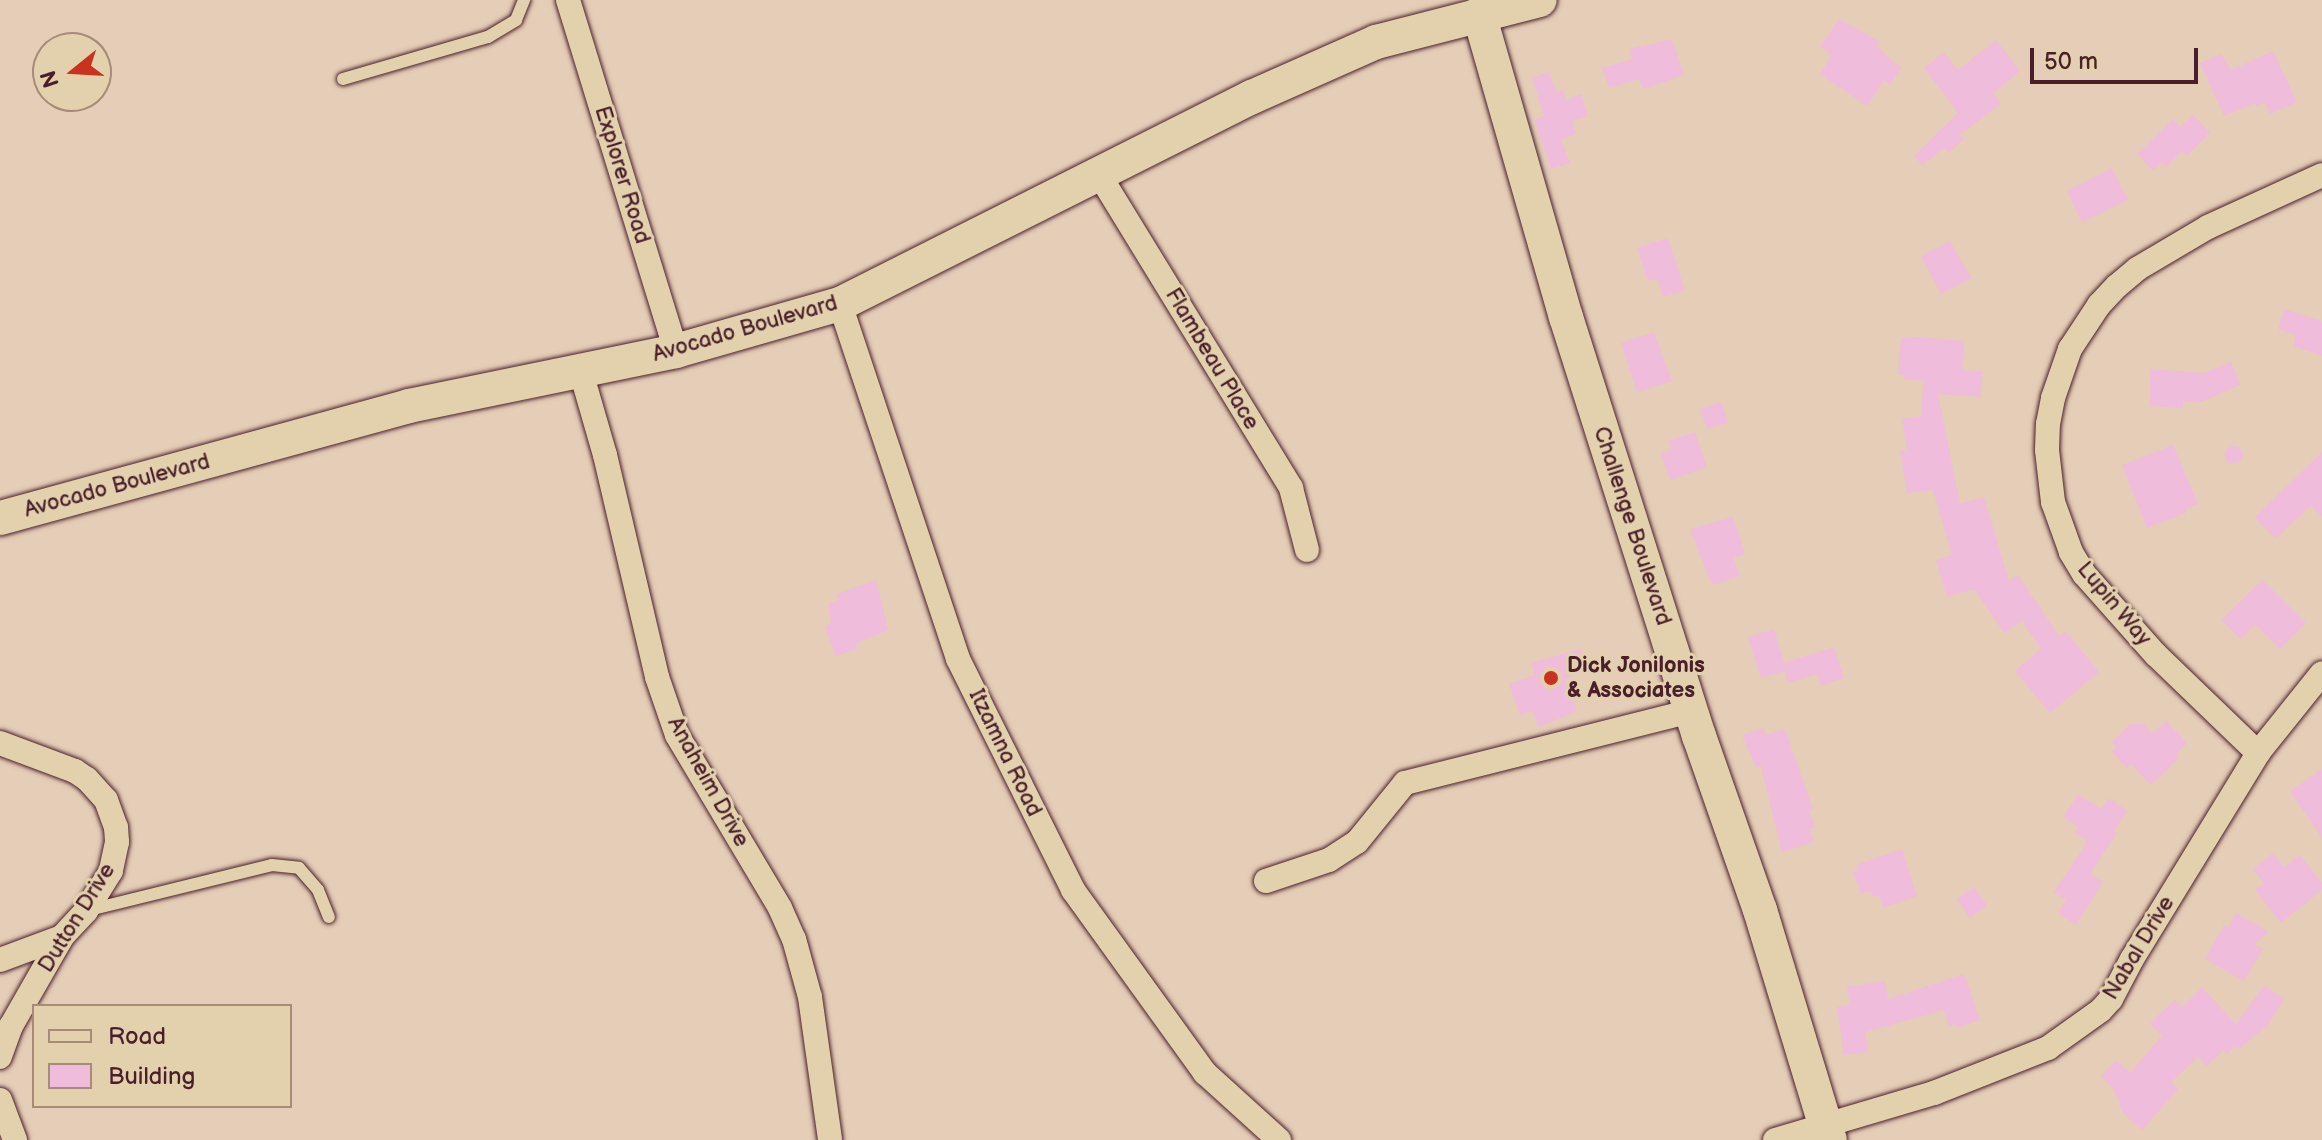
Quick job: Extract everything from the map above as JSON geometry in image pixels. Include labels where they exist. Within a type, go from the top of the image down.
[{"type":"main road","name":"Avocado Boulevard","points":[[0,518],[409,406],[676,351],[840,304],[1252,97],[1376,42],[1476,7],[1540,0]]},
{"type":"main road","name":"Challenge Boulevard","points":[[1476,7],[1566,317],[1691,711],[1760,910],[1827,1133]]},
{"type":"street","name":"Explorer Road","points":[[568,0],[676,351]]},
{"type":"street","name":"Lupin Way","points":[[2258,753],[2156,655],[2084,574],[2071,552],[2053,502],[2047,450],[2048,424],[2053,398],[2070,349],[2091,315],[2117,286],[2137,269],[2208,227],[2322,175]]},
{"type":"street","name":"Flambeau Place","points":[[1100,176],[1291,488],[1307,550]]},
{"type":"street","name":"Itzamna Road","points":[[840,304],[958,659],[1073,890],[1205,1073],[1279,1140]]},
{"type":"street","name":"Anaheim Drive","points":[[581,372],[605,455],[657,677],[677,735],[780,908],[794,939],[810,997],[830,1140]]},
{"type":"street","name":"Nabal Drive","points":[[1775,1140],[1827,1133],[2048,1048],[2101,1010],[2111,999],[2132,959],[2258,753],[2322,673]]},
{"type":"street","points":[[1266,881],[1329,860],[1357,842],[1405,783],[1691,711]]},
{"type":"street","name":"Dutton Drive","points":[[0,743],[75,771],[106,800],[116,827],[116,857],[86,911],[62,937],[11,1026],[0,1057]]},
{"type":"street","points":[[0,960],[62,937]]},
{"type":"street","points":[[0,1100],[15,1140]]},
{"type":"lane","points":[[343,79],[488,37],[516,20],[524,0]]},
{"type":"lane","points":[[86,911],[272,865],[299,868],[318,890],[329,917]]},
{"type":"building","points":[[1839,19],[1880,42],[1877,47],[1901,68],[1890,85],[1884,80],[1867,106],[1820,74],[1832,55],[1820,47]]},
{"type":"building","points":[[1672,39],[1684,75],[1643,89],[1639,79],[1609,88],[1602,68],[1633,59],[1629,49]]},
{"type":"building","points":[[1996,40],[2020,71],[1993,93],[2001,103],[1960,135],[1964,139],[1949,153],[1944,148],[1922,165],[1914,156],[1958,113],[1924,68],[1944,52],[1958,70]]},
{"type":"building","points":[[2273,51],[2297,102],[2270,114],[2265,102],[2256,106],[2255,103],[2224,116],[2200,63],[2221,54],[2231,70]]},
{"type":"building","points":[[1549,72],[1556,92],[1563,90],[1566,100],[1581,94],[1588,116],[1572,121],[1576,134],[1561,139],[1570,163],[1551,169],[1534,120],[1544,116],[1532,78]]},
{"type":"building","points":[[2193,115],[2210,133],[2187,156],[2182,151],[2166,167],[2162,162],[2153,171],[2137,154],[2173,119],[2180,127]]},
{"type":"building","points":[[2112,168],[2128,200],[2082,222],[2067,191]]},
{"type":"building","points":[[1668,238],[1685,290],[1663,297],[1657,278],[1648,281],[1637,248]]},
{"type":"building","points":[[1950,241],[1971,278],[1941,294],[1921,256]]},
{"type":"building","points":[[2284,309],[2322,321],[2322,356],[2293,346],[2296,335],[2278,329]]},
{"type":"building","points":[[1654,332],[1672,381],[1637,392],[1621,343]]},
{"type":"building","points":[[1901,338],[1964,341],[1962,370],[1983,372],[1980,397],[1938,394],[1960,504],[1984,497],[2009,581],[2018,575],[2059,636],[2065,631],[2099,672],[2050,713],[2015,671],[2041,649],[2022,621],[2004,633],[1974,589],[1947,597],[1936,560],[1952,555],[1933,490],[1907,493],[1900,450],[1907,449],[1902,419],[1921,416],[1924,381],[1904,379],[1904,375],[1898,374]]},
{"type":"building","points":[[2231,362],[2240,385],[2201,402],[2183,401],[2183,408],[2150,406],[2150,369],[2204,373]]},
{"type":"building","points":[[1721,402],[1728,423],[1707,429],[1700,409]]},
{"type":"building","points":[[1695,432],[1707,467],[1670,480],[1661,454],[1672,450],[1668,441]]},
{"type":"building","points":[[2173,445],[2198,504],[2185,509],[2186,513],[2147,528],[2122,465]]},
{"type":"building","points":[[2230,446],[2238,446],[2243,455],[2241,462],[2230,464],[2225,459],[2225,451]]},
{"type":"building","points":[[2322,452],[2322,517],[2311,505],[2275,539],[2255,517]]},
{"type":"building","points":[[1733,517],[1745,554],[1733,558],[1740,576],[1712,585],[1690,529]]},
{"type":"building","points":[[876,580],[888,630],[855,644],[857,649],[835,656],[825,626],[831,624],[829,603],[839,600],[837,594]]},
{"type":"building","points":[[2263,580],[2306,623],[2280,649],[2255,624],[2240,639],[2221,620]]},
{"type":"building","points":[[1774,629],[1784,663],[1834,647],[1844,678],[1821,686],[1817,674],[1788,683],[1785,671],[1761,678],[1748,637]]},
{"type":"building","points":[[1581,649],[1589,671],[1565,679],[1577,711],[1539,727],[1532,711],[1520,715],[1509,684],[1535,675],[1531,663]]},
{"type":"building","points":[[2166,721],[2187,743],[2176,754],[2179,758],[2151,785],[2131,764],[2127,768],[2112,752],[2117,747],[2112,742],[2130,724],[2144,724],[2153,733]]},
{"type":"building","points":[[1763,728],[1766,735],[1785,729],[1813,809],[1809,810],[1815,827],[1810,829],[1814,842],[1782,852],[1761,766],[1756,767],[1742,735]]},
{"type":"building","points":[[2322,769],[2322,838],[2290,791]]},
{"type":"building","points":[[2078,795],[2102,809],[2109,798],[2127,811],[2114,831],[2117,833],[2090,874],[2103,882],[2076,925],[2058,913],[2066,900],[2054,892],[2085,845],[2085,839],[2075,832],[2078,827],[2063,817]]},
{"type":"building","points":[[1902,849],[1917,896],[1883,908],[1879,895],[1873,897],[1871,891],[1861,894],[1853,872],[1858,870],[1856,865]]},
{"type":"building","points":[[2273,853],[2284,867],[2300,855],[2322,883],[2322,890],[2281,923],[2255,890],[2264,883],[2253,869]]},
{"type":"building","points":[[1974,887],[1987,905],[1970,918],[1957,899]]},
{"type":"building","points":[[2236,913],[2269,932],[2254,944],[2263,949],[2244,981],[2205,959],[2224,925],[2228,928]]},
{"type":"building","points":[[1964,974],[1980,1020],[1957,1028],[1956,1024],[1949,1026],[1944,1010],[1865,1032],[1868,1052],[1844,1055],[1837,1007],[1850,1005],[1847,987],[1885,981],[1888,999]]},
{"type":"building","points":[[2264,985],[2284,999],[2268,1025],[2239,1049],[2235,1046],[2227,1054],[2224,1050],[2206,1066],[2198,1057],[2171,1082],[2178,1089],[2142,1130],[2123,1113],[2113,1088],[2101,1077],[2116,1060],[2130,1073],[2162,1036],[2150,1023],[2166,1008],[2175,1000],[2182,1007],[2202,987],[2236,1024]]},
{"type":"place","name":"Dick Jonilonis & Associates","points":[[1551,678]]}]
